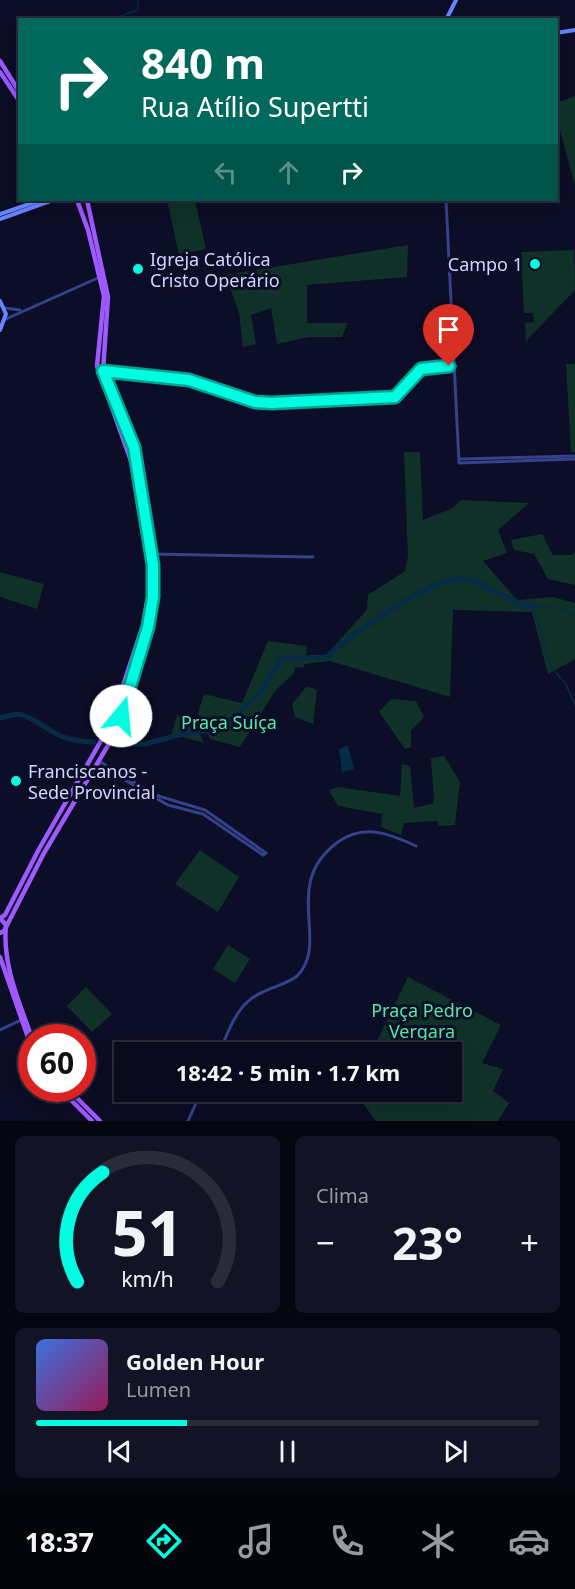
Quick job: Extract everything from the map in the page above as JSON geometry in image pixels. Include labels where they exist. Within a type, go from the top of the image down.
[{"type":"main road","points":[[447,18],[456,0]]},
{"type":"main road","points":[[558,33],[575,30]]},
{"type":"main road","points":[[0,62],[18,90]]},
{"type":"main road","points":[[0,72],[18,99]]},
{"type":"main road","points":[[0,214],[37,201]]},
{"type":"main road","points":[[0,219],[50,201]]},
{"type":"main road","points":[[77,201],[100,277],[104,307],[97,366],[104,393],[128,439]]},
{"type":"main road","points":[[0,933],[6,928],[61,823],[98,763],[119,722],[148,627],[153,597],[149,554],[135,465],[103,371],[108,297],[104,267],[87,201]]},
{"type":"main road","points":[[0,301],[6,319],[0,330]]},
{"type":"main road","points":[[0,320],[6,319]]},
{"type":"main road","points":[[27,1024],[7,961],[4,945],[6,928],[5,922],[0,918],[5,915],[110,725],[143,625],[149,593],[149,554],[145,542],[135,465]]},
{"type":"main road","points":[[89,765],[98,763]]},
{"type":"main road","points":[[59,815],[61,823]]},
{"type":"main road","points":[[0,957],[23,1024]]},
{"type":"main road","points":[[73,1102],[92,1121]]},
{"type":"main road","points":[[81,1102],[100,1121]]},
{"type":"street","points":[[446,201],[459,461],[575,458]]},
{"type":"street","points":[[6,319],[100,277],[104,267]]},
{"type":"street","points":[[2,308],[22,310]]},
{"type":"street","points":[[103,371],[189,380],[255,402],[272,403],[395,397],[421,369],[456,366]]},
{"type":"street","points":[[149,554],[314,557]]},
{"type":"street","points":[[98,763],[168,805],[203,814],[266,854],[249,844]]},
{"type":"street","points":[[224,1042],[237,1013],[246,1001],[296,976],[306,960],[310,878],[326,851],[348,835],[376,831],[416,846]]},
{"type":"street","points":[[0,1030],[21,1020]]},
{"type":"street","points":[[188,1121],[197,1102]]},
{"type":"green space","points":[[575,96],[575,186],[558,123],[558,103]]},
{"type":"green space","points":[[167,201],[195,201],[206,249],[179,255]]},
{"type":"green space","points":[[408,245],[407,277],[307,285],[307,323],[348,323],[342,337],[309,337],[277,344],[271,308],[251,315],[256,344],[243,347],[239,312],[225,275]]},
{"type":"green space","points":[[574,250],[575,290],[526,341],[525,323],[534,322],[533,313],[524,313],[521,252]]},
{"type":"green space","points":[[566,364],[575,364],[575,452],[571,452]]},
{"type":"green space","name":"Praça Suíça","points":[[404,452],[420,452],[423,520],[453,508],[461,500],[529,503],[498,530],[507,553],[483,561],[517,600],[553,597],[575,603],[575,659],[548,674],[532,612],[453,610],[450,697],[330,661],[305,664],[303,668],[295,667],[294,673],[275,691],[240,747],[210,739],[198,713],[204,694],[242,703],[268,641],[307,646],[306,656],[326,655],[367,610],[368,595],[405,571],[408,556]]},
{"type":"green space","points":[[542,534],[553,555],[573,555],[575,551],[575,585],[548,579],[534,554],[514,550],[511,540]]},
{"type":"green space","points":[[0,572],[44,584],[37,609],[0,597]]},
{"type":"green space","points":[[307,686],[317,690],[313,724],[295,717],[292,704]]},
{"type":"green space","points":[[391,699],[416,701],[424,717],[411,731],[411,747],[405,749],[379,712]]},
{"type":"green space","points":[[177,715],[193,719],[204,743],[172,734]]},
{"type":"green space","points":[[444,756],[460,782],[455,825],[439,826],[437,821],[404,823],[401,835],[381,827],[382,814],[338,806],[329,790],[338,787],[400,796],[402,764],[410,766],[414,808],[434,803],[431,758]]},
{"type":"green space","points":[[200,850],[239,877],[218,912],[175,884]]},
{"type":"green space","points":[[228,945],[250,959],[235,983],[213,969]]},
{"type":"green space","name":"Praça Pedro Vergara","points":[[408,977],[501,1025],[482,1063],[503,1069],[493,1091],[509,1103],[498,1121],[376,1121],[362,1102],[462,1102],[462,1042],[376,1042]]},
{"type":"green space","points":[[86,987],[112,1014],[96,1028],[96,1024],[84,1024],[67,1006]]},
{"type":"water","points":[[348,745],[354,769],[342,772],[339,749]]},
{"type":"waterway","points":[[116,18],[138,10],[138,0]]},
{"type":"waterway","points":[[113,744],[145,744],[182,734],[211,730],[232,719],[260,693],[282,658],[327,657],[393,608],[434,586],[451,580],[473,581],[514,601],[533,607]]},
{"type":"waterway","points":[[575,616],[561,608],[533,607],[551,667],[565,683],[575,705]]},
{"type":"waterway","points":[[0,718],[20,714],[63,737],[94,742]]},
{"type":"place","name":"Campo 1","points":[[535,264]]},
{"type":"place","name":"Igreja Católica Cristo Operário","points":[[138,269]]},
{"type":"place","name":"Franciscanos - Sede Provincial","points":[[16,781]]},
{"type":"route","points":[[121,716],[152,609],[153,565],[134,447],[103,371],[189,380],[255,402],[272,403],[395,397],[421,369],[449,366]]}]
